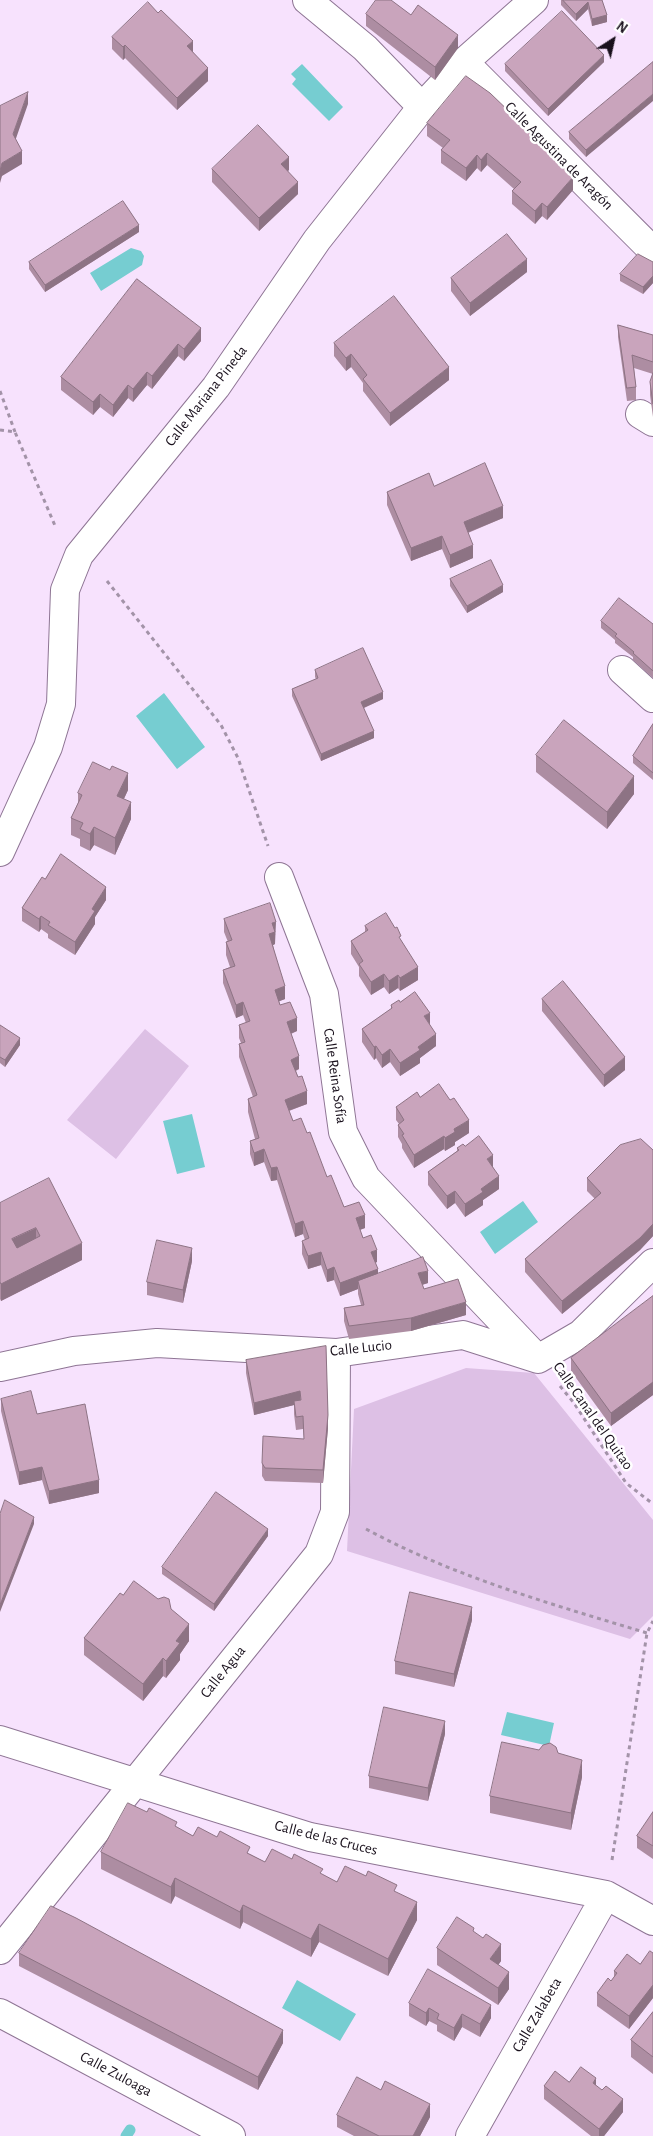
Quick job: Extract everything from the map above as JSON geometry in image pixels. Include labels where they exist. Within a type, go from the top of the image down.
[{"type":"street","points":[[307,0],[365,48],[422,107]]},
{"type":"street","name":"Calle Mariana Pineda","points":[[0,852],[48,747],[60,704],[65,590],[79,555],[216,387],[317,240],[422,107],[464,62],[534,0]]},
{"type":"street","name":"Calle Agustina de Aragón","points":[[464,62],[653,251]]},
{"type":"street","points":[[622,670],[653,698]]},
{"type":"street","name":"Calle Reina Sofía","points":[[279,877],[324,994],[343,1132],[366,1178],[538,1359]]},
{"type":"street","points":[[538,1359],[581,1334],[653,1263]]},
{"type":"street","name":"Calle Lucio","points":[[0,1367],[74,1351],[157,1343],[336,1353],[463,1335],[538,1359]]},
{"type":"street","name":"Calle Agua","points":[[0,1950],[134,1781],[319,1554],[335,1512],[336,1353]]},
{"type":"street","name":"Calle de las Cruces","points":[[0,1740],[310,1837],[606,1895],[653,1921]]},
{"type":"street","name":"Calle Zalabeta","points":[[470,2136],[606,1895]]},
{"type":"street","name":"Calle Zuloaga","points":[[0,2013],[231,2136]]},
{"type":"path","points":[[0,391],[14,432],[53,525],[79,555],[99,572],[221,725],[238,758],[279,877]]},
{"type":"path","points":[[0,430],[14,432]]},
{"type":"path","name":"Calle Canal del Quitao","points":[[538,1359],[574,1404],[626,1484],[653,1504]]},
{"type":"path","points":[[335,1512],[411,1553],[504,1589],[647,1633]]},
{"type":"path","points":[[606,1895],[647,1633],[653,1621]]},
{"type":"shaded area","points":[[302,64],[343,107],[329,121],[292,84],[296,79],[291,74]]},
{"type":"shaded area","points":[[131,248],[141,251],[144,256],[142,265],[101,291],[90,273]]},
{"type":"shaded area","points":[[164,693],[205,747],[177,769],[136,716]]},
{"type":"shaded area","points":[[145,1029],[189,1066],[116,1159],[67,1120]]},
{"type":"shaded area","points":[[192,1114],[205,1167],[177,1174],[163,1121]]},
{"type":"shaded area","points":[[523,1201],[538,1222],[495,1254],[480,1232]]},
{"type":"shaded area","points":[[466,1368],[534,1373],[653,1520],[653,1616],[630,1639],[347,1551],[354,1409]]},
{"type":"shaded area","points":[[507,1712],[554,1723],[549,1746],[501,1735]]},
{"type":"shaded area","points":[[297,1980],[356,2014],[340,2041],[282,2008]]},
{"type":"building","points":[[376,0],[391,0],[411,15],[418,5],[458,35],[435,67],[366,14]]},
{"type":"building","points":[[563,0],[602,0],[607,15],[592,19],[588,2],[576,14]]},
{"type":"building","points":[[148,2],[158,13],[161,10],[193,41],[187,46],[208,68],[177,98],[125,45],[123,47],[112,37]]},
{"type":"building","points":[[562,11],[604,55],[548,109],[505,64]]},
{"type":"building","points":[[653,62],[653,94],[586,150],[569,132]]},
{"type":"building","points":[[466,76],[490,93],[573,177],[547,207],[542,203],[535,211],[512,191],[521,182],[487,153],[481,160],[477,155],[466,168],[441,150],[450,140],[427,123]]},
{"type":"building","points":[[28,92],[13,134],[22,151],[2,163],[0,171],[0,106]]},
{"type":"building","points":[[258,125],[289,157],[281,164],[298,182],[259,218],[212,169]]},
{"type":"building","points":[[123,201],[139,225],[45,285],[29,262]]},
{"type":"building","points":[[507,234],[527,259],[470,303],[451,278]]},
{"type":"building","points":[[638,254],[653,262],[653,276],[643,287],[620,274]]},
{"type":"building","points":[[137,279],[201,328],[184,349],[178,344],[152,376],[147,372],[133,389],[128,385],[113,405],[100,394],[93,402],[61,377]]},
{"type":"building","points":[[394,296],[449,367],[390,413],[363,379],[367,375],[351,354],[346,358],[334,343]]},
{"type":"building","points":[[618,325],[653,335],[653,362],[632,355],[636,387],[627,388]]},
{"type":"building","points":[[653,373],[653,404],[650,382]]},
{"type":"building","points":[[485,463],[503,506],[464,522],[473,545],[450,555],[442,536],[411,548],[387,492],[429,473],[434,486]]},
{"type":"building","points":[[491,560],[503,585],[467,606],[450,579]]},
{"type":"building","points":[[619,598],[653,624],[653,671],[615,636],[617,634],[601,621]]},
{"type":"building","points":[[363,648],[383,692],[361,702],[374,731],[321,754],[292,689],[318,678],[315,670]]},
{"type":"building","points":[[564,720],[634,776],[607,812],[536,755]]},
{"type":"building","points":[[653,724],[653,773],[633,756]]},
{"type":"building","points":[[93,762],[110,770],[112,766],[128,773],[117,796],[131,802],[115,838],[94,827],[90,834],[80,829],[83,823],[71,818],[82,795],[78,793]]},
{"type":"building","points":[[61,854],[106,887],[92,909],[95,911],[75,942],[48,925],[50,922],[41,916],[39,919],[22,908],[42,877],[45,879]]},
{"type":"building","points":[[270,903],[276,922],[272,923],[275,932],[269,934],[285,986],[275,990],[280,1005],[290,1002],[297,1018],[287,1022],[299,1056],[291,1060],[298,1077],[302,1076],[307,1091],[285,1100],[293,1121],[301,1118],[307,1133],[310,1132],[327,1177],[331,1175],[344,1207],[359,1202],[365,1215],[356,1218],[363,1238],[371,1235],[377,1250],[371,1252],[378,1269],[340,1283],[334,1267],[327,1270],[321,1252],[308,1256],[302,1241],[309,1238],[303,1221],[295,1224],[277,1167],[271,1168],[264,1149],[254,1153],[250,1141],[259,1138],[248,1099],[257,1095],[239,1044],[245,1042],[239,1025],[250,1021],[243,1002],[236,1005],[223,970],[235,966],[226,942],[232,940],[224,919]]},
{"type":"building","points":[[386,913],[395,928],[397,927],[401,936],[399,937],[418,967],[400,978],[398,975],[389,981],[384,974],[371,982],[359,964],[363,961],[351,941],[368,930],[365,926]]},
{"type":"building","points":[[563,981],[625,1057],[604,1075],[542,999]]},
{"type":"building","points":[[415,992],[430,1013],[424,1016],[436,1034],[418,1047],[420,1050],[400,1063],[390,1049],[382,1055],[362,1029],[392,1008],[391,1005],[399,1000],[400,1002]]},
{"type":"building","points":[[0,1025],[20,1038],[5,1060],[0,1057]]},
{"type":"building","points":[[439,1084],[450,1100],[454,1098],[469,1120],[454,1129],[455,1132],[445,1138],[444,1136],[414,1155],[398,1125],[404,1120],[396,1107],[417,1092],[420,1097]]},
{"type":"building","points":[[479,1136],[493,1155],[487,1159],[499,1176],[481,1189],[483,1192],[465,1204],[455,1191],[447,1196],[428,1172],[459,1150],[457,1148],[463,1144],[465,1146]]},
{"type":"building","points":[[641,1139],[653,1150],[653,1224],[640,1238],[562,1301],[525,1259],[601,1193],[587,1178],[620,1145]]},
{"type":"building","points":[[49,1178],[82,1243],[1,1284],[0,1203]],"holes":[[[36,1228],[40,1236],[17,1248],[12,1239]]]},
{"type":"building","points":[[157,1240],[192,1248],[183,1290],[147,1282]]},
{"type":"building","points":[[423,1257],[428,1271],[418,1273],[424,1289],[458,1279],[466,1302],[411,1318],[349,1326],[344,1308],[364,1305],[358,1281]]},
{"type":"building","points":[[653,1296],[653,1382],[611,1413],[571,1358]]},
{"type":"building","points":[[326,1346],[328,1415],[323,1470],[265,1468],[262,1463],[263,1436],[304,1439],[303,1416],[296,1417],[294,1401],[301,1400],[300,1391],[254,1403],[246,1360]]},
{"type":"building","points":[[31,1391],[37,1414],[85,1404],[99,1480],[49,1491],[42,1467],[19,1472],[1,1399]]},
{"type":"building","points":[[216,1492],[268,1529],[214,1604],[162,1567]]},
{"type":"building","points":[[5,1500],[34,1517],[0,1605],[0,1514]]},
{"type":"building","points":[[134,1581],[158,1599],[164,1597],[169,1599],[171,1609],[189,1624],[176,1641],[180,1643],[166,1661],[163,1658],[143,1684],[84,1638],[120,1593],[123,1595]]},
{"type":"building","points":[[410,1592],[472,1607],[454,1674],[395,1661]]},
{"type":"building","points":[[384,1707],[445,1721],[428,1788],[369,1776]]},
{"type":"building","points":[[502,1742],[539,1750],[543,1745],[550,1743],[556,1747],[558,1753],[582,1760],[571,1813],[490,1796]]},
{"type":"building","points":[[128,1803],[147,1812],[149,1808],[177,1822],[175,1826],[193,1836],[198,1827],[217,1837],[220,1831],[250,1847],[247,1853],[265,1862],[272,1849],[292,1859],[294,1854],[323,1869],[320,1873],[337,1882],[345,1866],[366,1876],[368,1871],[397,1885],[394,1891],[417,1902],[388,1959],[319,1924],[311,1939],[243,1905],[240,1912],[175,1878],[171,1887],[101,1852]]},
{"type":"building","points":[[653,1812],[653,1846],[637,1836]]},
{"type":"building","points":[[51,1906],[283,2030],[258,2077],[19,1953]]},
{"type":"building","points":[[457,1917],[474,1928],[473,1931],[483,1938],[486,1934],[501,1944],[490,1959],[509,1972],[498,1988],[437,1948]]},
{"type":"building","points":[[650,1951],[653,1953],[653,1985],[629,2016],[597,1993],[608,1978],[611,1981],[617,1973],[614,1971],[627,1954],[640,1964]]},
{"type":"building","points":[[428,1969],[491,2005],[480,2024],[462,2014],[454,2028],[437,2019],[439,2014],[429,2008],[426,2013],[409,2003]]},
{"type":"building","points":[[653,2012],[653,2057],[631,2040]]},
{"type":"building","points":[[581,2067],[596,2078],[593,2083],[602,2090],[606,2086],[623,2099],[599,2129],[544,2086],[555,2071],[569,2082]]},
{"type":"building","points":[[357,2077],[381,2090],[385,2081],[430,2104],[413,2136],[379,2136],[337,2115]]},
{"type":"waterway","points":[[126,2136],[130,2130]]}]
